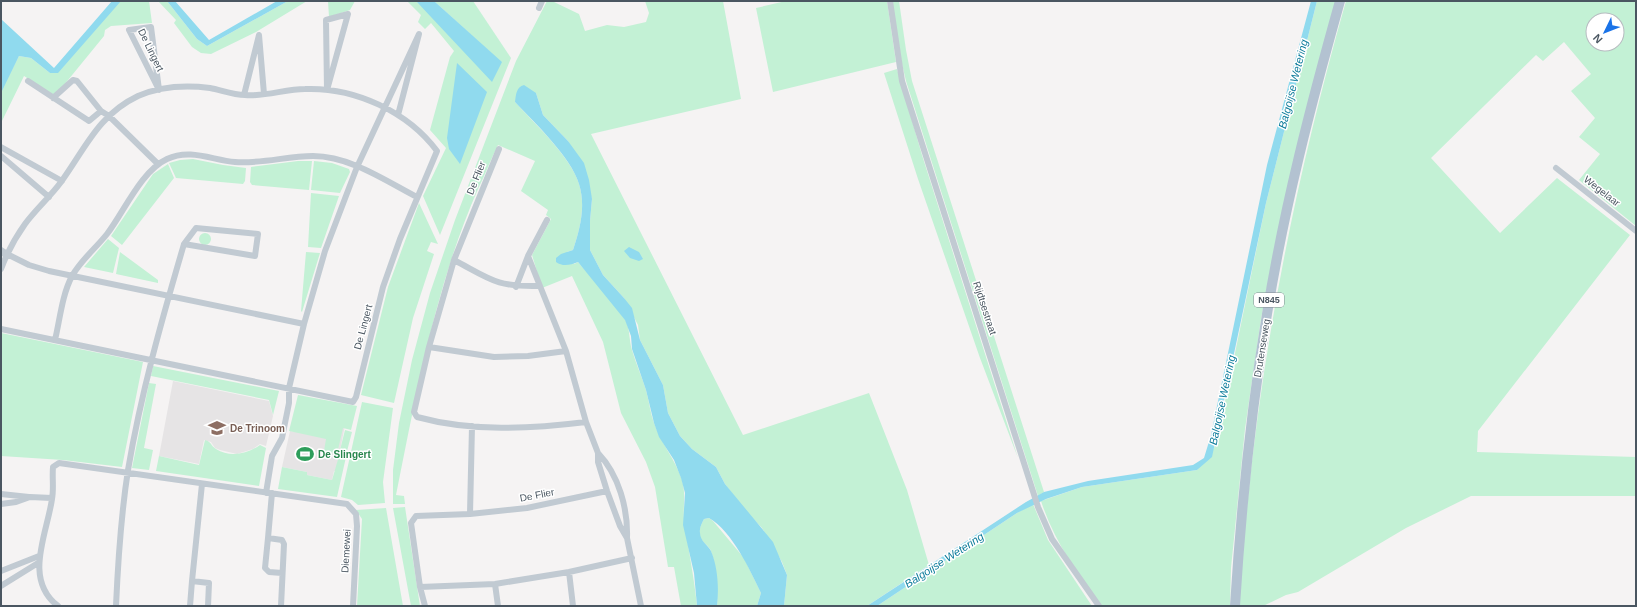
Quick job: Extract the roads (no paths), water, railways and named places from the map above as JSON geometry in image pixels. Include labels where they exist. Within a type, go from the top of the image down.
[{"type":"main road","name":"Drutenseweg","points":[[1235,606],[1250,429],[1268,307],[1301,146],[1340,1]]},
{"type":"street","points":[[539,8],[542,1]]},
{"type":"street","name":"Rijdtsestraat","points":[[890,1],[902,81],[1033,494],[1052,539],[1099,606]]},
{"type":"street","points":[[348,14],[329,82],[327,90],[326,20],[348,14]]},
{"type":"street","name":"De Lingert","points":[[151,27],[159,90],[136,43],[129,30],[151,27]]},
{"type":"street","points":[[282,573],[269,572],[265,568],[272,456],[282,438],[289,403],[289,388],[304,324],[324,251],[357,167],[419,34],[398,115]]},
{"type":"street","points":[[244,95],[259,35],[264,94]]},
{"type":"street","points":[[53,98],[73,80],[77,81],[101,111],[109,116],[158,164]]},
{"type":"street","points":[[28,81],[89,121],[101,111]]},
{"type":"street","name":"De Lingert","points":[[1,269],[3,252],[62,181],[86,142],[119,107],[139,96],[159,90],[184,86],[208,88],[244,95],[300,89],[327,90],[356,96],[384,107],[398,115],[430,142],[437,151],[417,196],[384,287],[356,397],[353,402],[1,329]]},
{"type":"street","points":[[1,147],[62,181]]},
{"type":"street","name":"De Flier","points":[[499,149],[454,260],[429,347],[414,412],[417,417],[472,426],[545,427],[586,422]]},
{"type":"street","points":[[55,340],[64,298],[72,276],[114,224],[145,177],[158,164],[178,155],[195,154],[219,160],[248,162],[313,156],[337,160],[357,167],[417,196]]},
{"type":"street","points":[[1,156],[49,197]]},
{"type":"street","name":"Wegelaar","points":[[1556,168],[1636,231]]},
{"type":"street","points":[[516,287],[528,256],[547,220]]},
{"type":"street","points":[[116,606],[118,559],[128,473],[151,360],[184,244],[196,228],[258,234],[255,256],[184,244]]},
{"type":"street","points":[[3,252],[29,265],[72,276],[304,324]]},
{"type":"street","points":[[528,256],[538,286],[566,351],[586,422],[598,453],[598,462],[607,491],[620,526],[627,538],[641,606]]},
{"type":"street","points":[[454,260],[484,278],[500,284],[516,287],[538,286]]},
{"type":"street","points":[[429,347],[494,357],[528,356],[566,351]]},
{"type":"street","points":[[470,514],[472,426]]},
{"type":"street","points":[[598,453],[604,459],[621,491],[628,524],[627,538]]},
{"type":"street","name":"Diemewei","points":[[58,606],[44,590],[40,580],[39,560],[52,498],[53,472],[55,464],[59,463],[342,503],[352,507],[356,514],[358,526],[353,606]]},
{"type":"street","points":[[190,606],[202,484]]},
{"type":"street","name":"De Flier","points":[[425,606],[420,587],[411,523],[416,516],[470,514],[527,508],[607,491]]},
{"type":"street","points":[[1,494],[52,498]]},
{"type":"street","points":[[1,504],[16,502],[30,497]]},
{"type":"street","points":[[268,538],[282,540],[284,544],[281,606]]},
{"type":"street","points":[[420,587],[495,584],[569,572],[632,558]]},
{"type":"street","points":[[1,571],[39,560]]},
{"type":"street","points":[[1,586],[39,560]]},
{"type":"street","points":[[569,572],[573,606]]},
{"type":"street","points":[[192,581],[209,582],[208,606]]},
{"type":"street","points":[[495,584],[498,606]]},
{"type":"water","points":[[112,1],[121,1],[58,73],[50,73],[31,58],[19,56],[1,93],[1,19],[54,68]]},
{"type":"water","points":[[167,1],[175,1],[209,40],[277,1],[288,1],[207,46],[197,39]]},
{"type":"water","points":[[416,1],[434,1],[502,62],[492,82]]},
{"type":"water","name":"Balgoijse Wetering","points":[[1311,1],[1317,1],[1266,203],[1212,457],[1197,470],[1082,487],[1046,499],[1017,513],[877,606],[867,606],[1026,502],[1044,492],[1088,481],[1193,465],[1204,458],[1211,435],[1267,165]]},
{"type":"water","points":[[457,63],[487,92],[460,164],[449,149],[447,138]]},
{"type":"water","points":[[524,85],[536,93],[543,115],[568,141],[584,163],[592,199],[590,250],[603,275],[632,308],[640,340],[663,385],[668,413],[680,436],[692,449],[716,467],[725,484],[773,542],[787,575],[784,606],[757,606],[761,593],[740,552],[725,532],[709,518],[704,519],[701,526],[700,536],[711,551],[717,571],[717,606],[697,606],[694,573],[683,525],[685,493],[674,460],[659,437],[654,423],[646,390],[632,349],[631,336],[625,320],[578,262],[561,265],[556,262],[556,258],[561,254],[573,250],[581,217],[581,192],[575,174],[560,151],[515,102],[518,89]]},
{"type":"water","points":[[629,247],[639,252],[643,259],[639,261],[630,258],[624,251]]},
{"type":"place","name":"De Trinoom","points":[[217,428]]},
{"type":"place","name":"De Slingert","points":[[305,454]]}]
